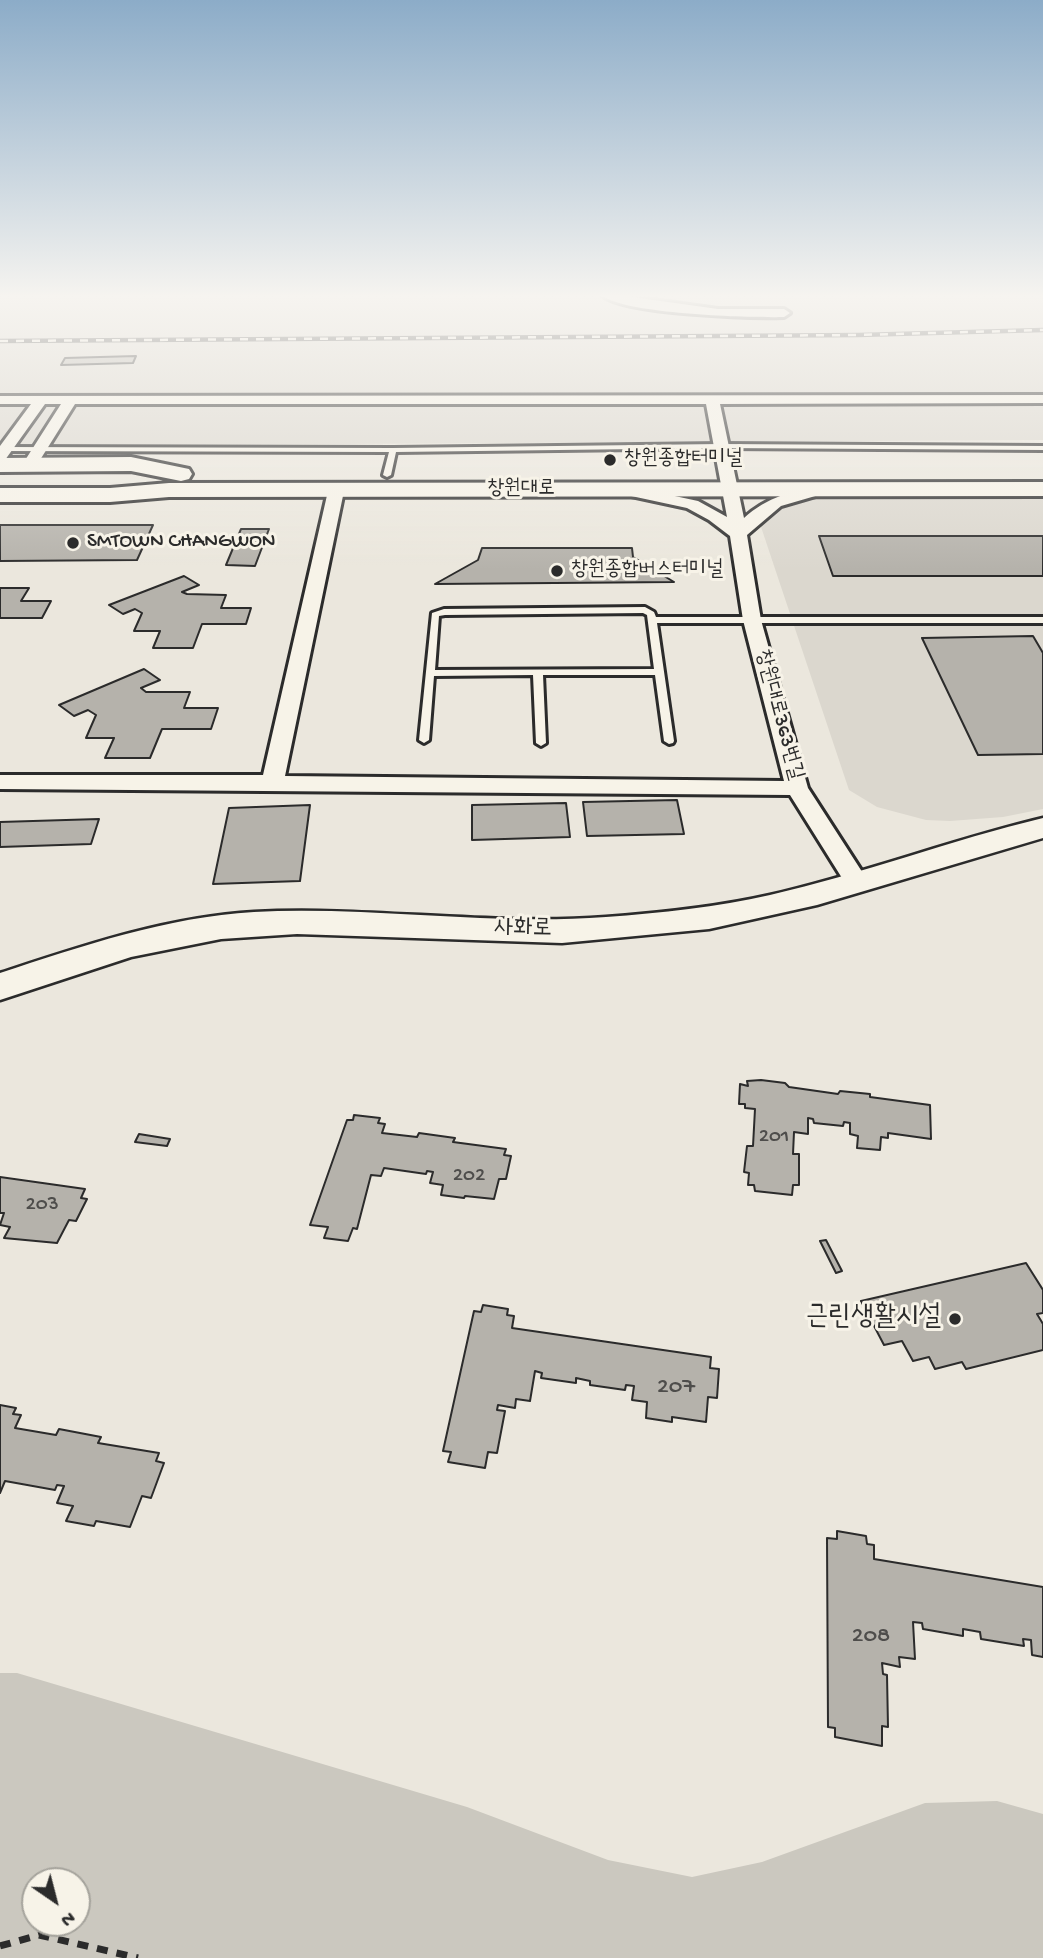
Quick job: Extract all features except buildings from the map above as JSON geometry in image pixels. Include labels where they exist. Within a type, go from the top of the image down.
[{"type":"main road","points":[[1,455],[131,464],[175,482]]},
{"type":"main road","points":[[0,474],[175,482]]},
{"type":"main road","name":"창원대로","points":[[0,495],[110,495],[175,482],[617,490],[729,482],[1043,474]]},
{"type":"main road","name":"창원대로","points":[[336,483],[387,475],[729,482],[824,489],[1043,489]]},
{"type":"main road","points":[[0,489],[175,482]]},
{"type":"main road","name":"사화로","points":[[0,988],[110,951],[191,932],[252,924],[547,931],[603,930],[678,922],[771,906],[1043,828]]},
{"type":"street","points":[[0,400],[1043,399]]},
{"type":"street","points":[[1,455],[41,400]]},
{"type":"street","points":[[35,457],[71,400]]},
{"type":"street","name":"창원대로363번길","points":[[712,400],[729,482],[751,620],[797,788],[856,881]]},
{"type":"street","points":[[274,782],[336,483]]},
{"type":"street","points":[[617,490],[657,495],[692,504],[715,516],[738,534],[766,506],[781,498],[824,489]]},
{"type":"street","points":[[0,782],[797,788]]},
{"type":"lane","points":[[35,457],[721,446],[1043,448]]},
{"type":"lane","points":[[387,475],[393,450]]},
{"type":"lane","points":[[424,740],[435,615],[444,612],[645,610],[651,614],[669,741]]},
{"type":"lane","points":[[652,620],[1043,620]]},
{"type":"lane","points":[[429,673],[659,672]]},
{"type":"lane","points":[[538,673],[541,743]]},
{"type":"path","points":[[0,1946],[39,1935],[138,1958]]},
{"type":"shaded area","points":[[0,387],[1043,387],[1043,440],[0,446]]},
{"type":"shaded area","points":[[809,499],[1043,499],[1043,809],[1003,817],[926,820],[877,807],[849,790],[759,521],[785,503]]},
{"type":"shaded area","points":[[0,1673],[17,1673],[467,1807],[608,1860],[692,1877],[762,1862],[925,1803],[997,1801],[1043,1814],[1043,1958],[0,1958]]},
{"type":"place","name":"창원종합터미널","points":[[610,460]]},
{"type":"place","name":"SMTOWN CHANGWON","points":[[73,543]]},
{"type":"place","name":"창원종합버스터미널","points":[[557,571]]},
{"type":"place","name":"근린생활시설","points":[[955,1319]]}]
